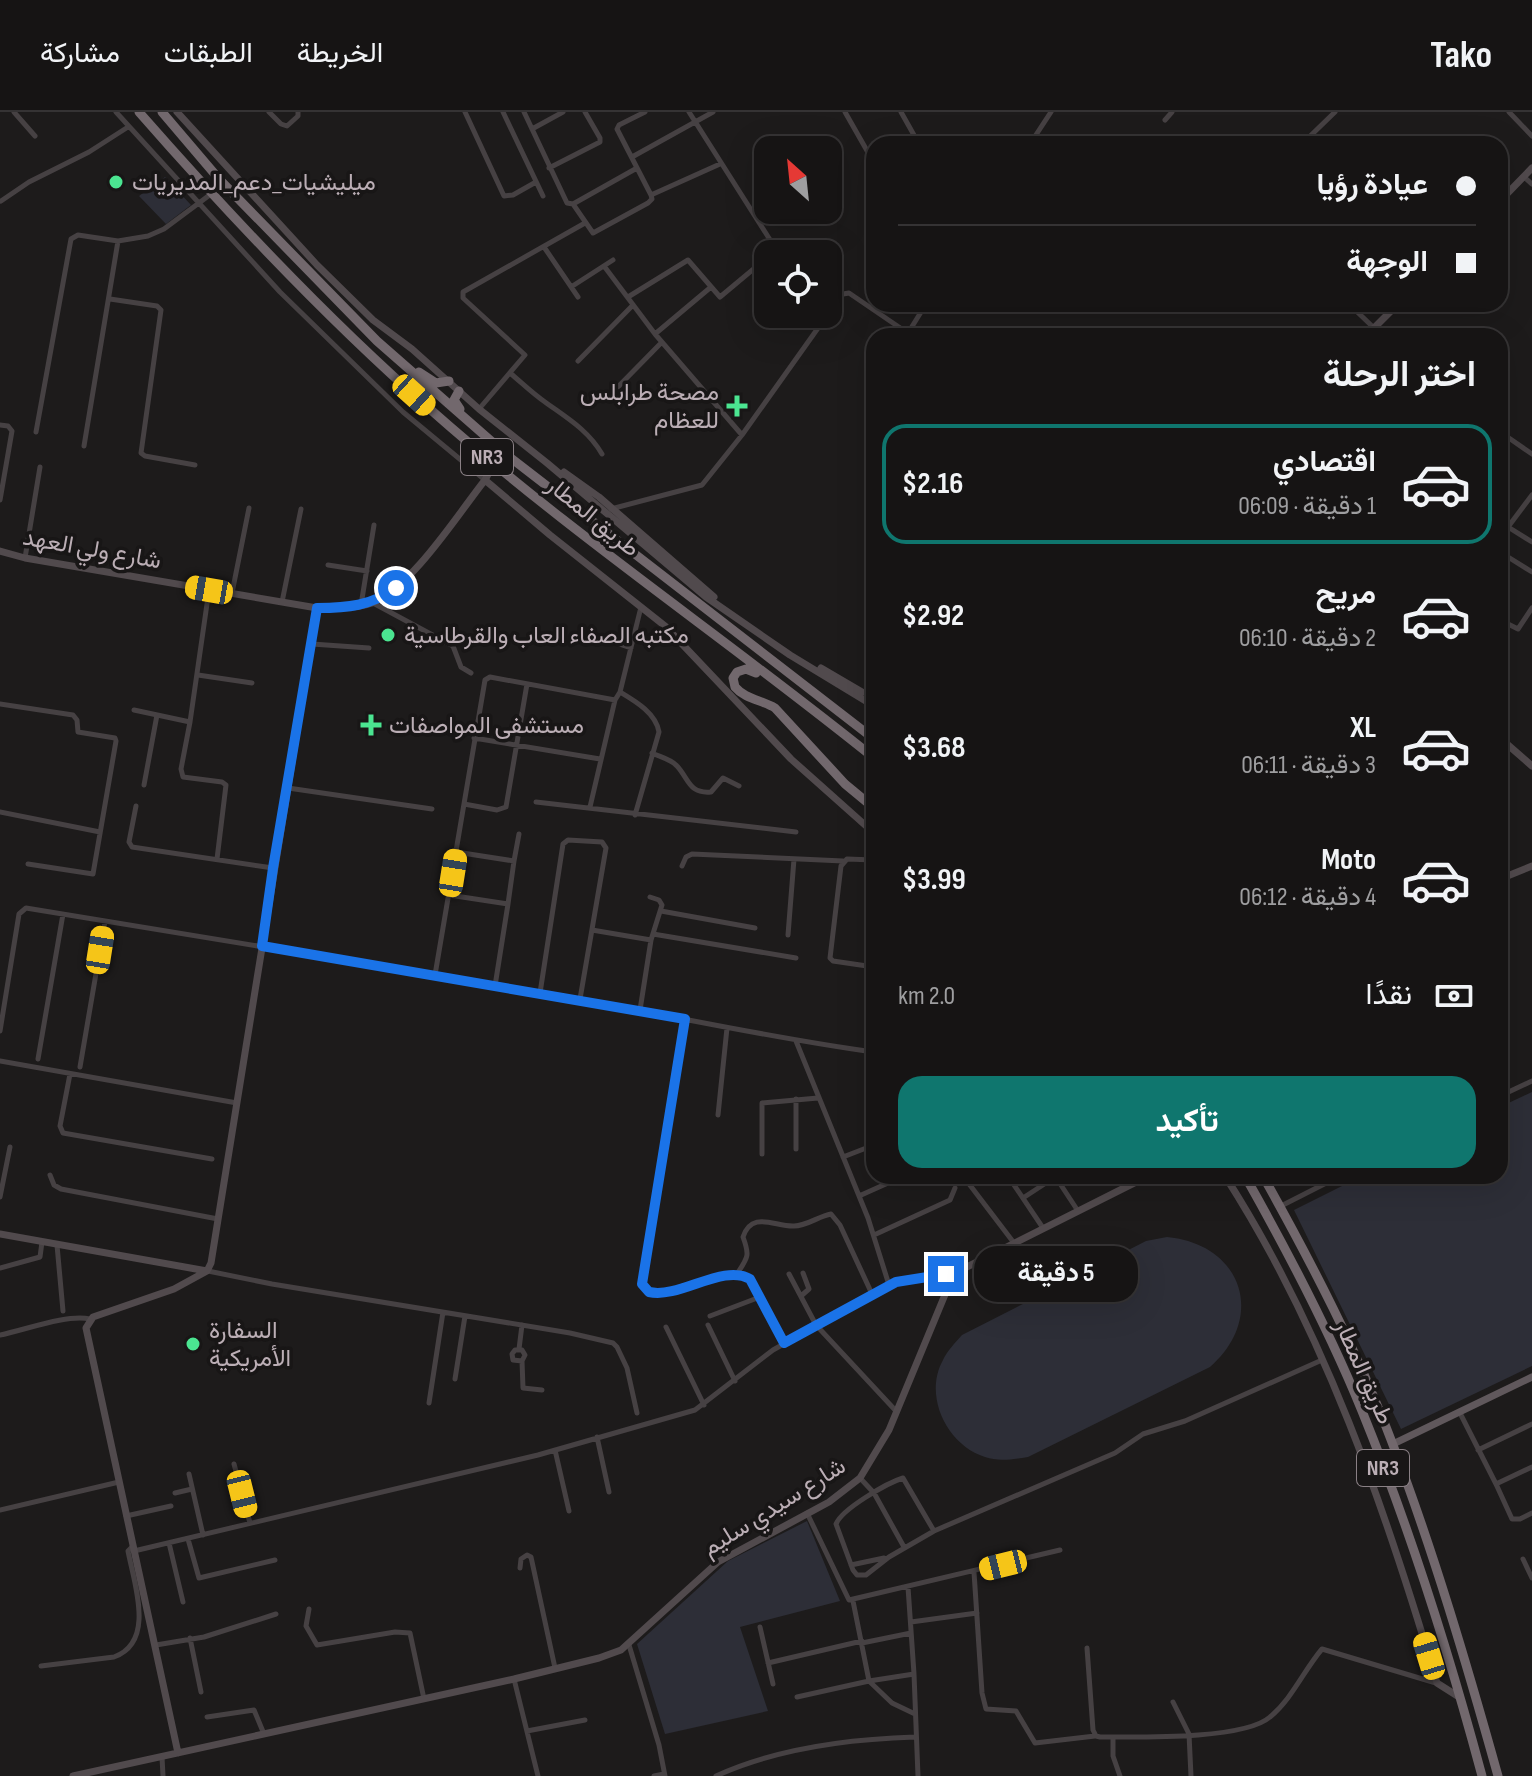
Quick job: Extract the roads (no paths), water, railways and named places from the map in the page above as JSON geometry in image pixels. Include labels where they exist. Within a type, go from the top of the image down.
[{"type":"highway","name":"طريق المطار","points":[[139,112],[211,194],[299,286],[376,360],[494,463],[629,571],[866,752]]},
{"type":"highway","name":"طريق المطار","points":[[162,112],[240,201],[390,353],[611,537],[866,733]]},
{"type":"highway","points":[[390,353],[433,381],[449,381]]},
{"type":"highway","points":[[459,391],[455,402],[472,424]]},
{"type":"highway","points":[[769,678],[746,669],[737,672],[733,683],[741,698],[766,702],[775,708],[845,784],[866,801]]},
{"type":"highway","name":"طريق المطار","points":[[1249,1184],[1304,1284],[1362,1411],[1419,1565],[1482,1776]]},
{"type":"highway","name":"طريق المطار","points":[[1268,1184],[1321,1283],[1393,1444],[1433,1562],[1498,1776]]},
{"type":"main road","points":[[1393,1444],[1532,1377]]},
{"type":"street","points":[[14,112],[35,136]]},
{"type":"street","points":[[116,112],[280,292],[387,396],[550,535],[665,626],[741,698],[791,759],[866,826]]},
{"type":"street","points":[[177,112],[373,320],[709,593],[791,653],[866,698]]},
{"type":"street","points":[[269,112],[287,126],[298,116],[298,112]]},
{"type":"street","points":[[466,112],[504,196],[513,195],[536,182]]},
{"type":"street","points":[[503,112],[543,196]]},
{"type":"street","points":[[524,112],[567,203],[573,204],[637,168]]},
{"type":"street","points":[[532,129],[563,112]]},
{"type":"street","points":[[549,168],[600,142],[585,112]]},
{"type":"street","points":[[573,204],[591,231],[596,233],[652,199],[617,128],[645,112]]},
{"type":"street","points":[[689,112],[766,240]]},
{"type":"street","points":[[632,157],[713,112]]},
{"type":"street","points":[[845,112],[866,149]]},
{"type":"street","points":[[901,112],[914,136]]},
{"type":"street","points":[[1035,136],[1051,112]]},
{"type":"street","points":[[1165,120],[1172,112]]},
{"type":"street","points":[[1310,136],[1335,112]]},
{"type":"street","points":[[1509,112],[1532,136]]},
{"type":"street","points":[[1,201],[128,127]]},
{"type":"street","points":[[651,195],[720,164]]},
{"type":"street","points":[[1508,193],[1532,168]]},
{"type":"street","points":[[1524,177],[1532,184]]},
{"type":"street","points":[[36,432],[71,239],[78,235],[118,241],[156,233],[211,194]]},
{"type":"street","points":[[479,409],[524,358],[524,353],[462,295],[585,223]]},
{"type":"street","points":[[84,446],[118,241]]},
{"type":"street","points":[[544,247],[578,297]]},
{"type":"street","points":[[571,287],[613,260]]},
{"type":"street","points":[[628,297],[688,260],[720,297],[754,270]]},
{"type":"street","points":[[604,266],[655,334],[742,435]]},
{"type":"street","points":[[655,334],[711,287]]},
{"type":"street","points":[[842,297],[846,292],[866,305]]},
{"type":"street","points":[[110,299],[157,306],[161,310],[141,453],[195,465]]},
{"type":"street","points":[[578,361],[633,305]]},
{"type":"street","points":[[876,312],[901,328]]},
{"type":"street","points":[[1357,312],[1374,328],[1390,312]]},
{"type":"street","points":[[610,511],[702,485],[742,435],[818,328]]},
{"type":"street","points":[[609,396],[662,342]]},
{"type":"street","points":[[510,373],[581,427],[602,454]]},
{"type":"street","points":[[0,425],[8,426],[12,431],[0,500]]},
{"type":"street","points":[[1508,437],[1532,454]]},
{"type":"street","name":"شارع ولي العهد","points":[[0,551],[25,558],[317,608],[350,608],[373,602],[396,588],[412,572],[485,480],[494,463]]},
{"type":"street","points":[[25,558],[40,467]]},
{"type":"street","points":[[1532,495],[1508,527],[1532,542]]},
{"type":"street","points":[[232,593],[249,508]]},
{"type":"street","points":[[282,602],[301,509]]},
{"type":"street","points":[[361,605],[374,525]]},
{"type":"street","points":[[1508,557],[1532,572]]},
{"type":"street","points":[[328,565],[367,571]]},
{"type":"street","points":[[209,590],[181,774],[183,777],[226,785],[217,859]]},
{"type":"street","points":[[373,602],[453,646],[461,667],[471,673]]},
{"type":"street","points":[[590,807],[641,606]]},
{"type":"street","points":[[0,1335],[62,1321],[90,1319],[187,1283],[207,1271],[317,608]]},
{"type":"street","points":[[1508,624],[1518,629],[1532,608]]},
{"type":"street","points":[[595,636],[631,648]]},
{"type":"street","points":[[311,644],[369,648]]},
{"type":"street","points":[[198,675],[252,683]]},
{"type":"street","points":[[435,975],[485,680],[490,677],[615,700]]},
{"type":"street","points":[[464,804],[497,810],[506,807],[527,684]]},
{"type":"street","points":[[620,692],[642,707],[658,726],[635,815]]},
{"type":"street","points":[[0,704],[73,715],[77,720],[78,732],[116,739],[93,874],[28,864]]},
{"type":"street","points":[[134,710],[190,722]]},
{"type":"street","points":[[144,785],[157,715]]},
{"type":"street","points":[[474,738],[600,759]]},
{"type":"street","points":[[1508,745],[1532,766]]},
{"type":"street","points":[[652,753],[678,767],[694,790],[711,792],[723,778],[739,786]]},
{"type":"street","points":[[287,788],[432,809]]},
{"type":"street","points":[[536,802],[796,832]]},
{"type":"street","points":[[136,806],[129,842],[132,847],[273,868]]},
{"type":"street","points":[[0,812],[100,832]]},
{"type":"street","points":[[495,986],[519,834]]},
{"type":"street","points":[[540,993],[562,847],[568,840],[605,843],[580,999]]},
{"type":"street","points":[[456,852],[514,861]]},
{"type":"street","points":[[682,866],[686,857],[692,854],[866,860]]},
{"type":"street","points":[[788,935],[794,859]]},
{"type":"street","points":[[843,861],[830,958],[866,966]]},
{"type":"street","points":[[1508,876],[1532,866]]},
{"type":"street","points":[[449,895],[508,904]]},
{"type":"street","points":[[640,1010],[652,937],[661,911],[660,901],[650,897]]},
{"type":"street","points":[[0,1031],[20,912],[26,908],[580,999],[727,1028],[866,1050]]},
{"type":"street","points":[[661,911],[755,928]]},
{"type":"street","points":[[38,1059],[63,914]]},
{"type":"street","points":[[80,1067],[105,921]]},
{"type":"street","points":[[592,930],[796,958]]},
{"type":"street","points":[[685,1019],[642,1284],[649,1292],[667,1294],[736,1275],[750,1279],[784,1343]]},
{"type":"street","points":[[718,1115],[727,1028]]},
{"type":"street","points":[[795,1040],[874,1235],[889,1285]]},
{"type":"street","points":[[0,1061],[237,1103]]},
{"type":"street","points":[[70,1074],[60,1126],[63,1133],[212,1159]]},
{"type":"street","points":[[1508,1092],[1532,1081]]},
{"type":"street","points":[[762,1154],[762,1103],[818,1098]]},
{"type":"street","points":[[796,1099],[796,1149]]},
{"type":"street","points":[[0,1197],[10,1147]]},
{"type":"street","points":[[843,1157],[866,1148]]},
{"type":"street","points":[[50,1175],[54,1185],[61,1189],[218,1219]]},
{"type":"street","points":[[859,1196],[886,1184]]},
{"type":"street","points":[[969,1184],[1014,1243]]},
{"type":"street","points":[[1013,1184],[1043,1228]]},
{"type":"street","points":[[1023,1198],[1044,1184]]},
{"type":"street","points":[[1060,1184],[1078,1211]]},
{"type":"street","points":[[41,1666],[114,1657],[132,1645],[138,1627],[138,1597],[128,1551],[379,1494],[555,1450],[685,1413],[704,1405],[784,1343],[889,1285],[961,1270],[1132,1184]]},
{"type":"street","points":[[1230,1184],[1278,1268],[1322,1360],[1405,1575],[1437,1683]]},
{"type":"street","points":[[1280,1206],[1324,1184]]},
{"type":"street","points":[[874,1235],[950,1200],[955,1188]]},
{"type":"street","points":[[736,1275],[748,1257],[749,1250],[743,1237],[750,1226],[765,1220],[798,1226],[831,1214],[840,1225],[872,1294]]},
{"type":"street","points":[[0,1234],[613,1343],[624,1358],[637,1413]]},
{"type":"street","points":[[0,1268],[40,1257],[42,1242]]},
{"type":"street","points":[[57,1245],[63,1311]]},
{"type":"street","name":"شارع سيدي سليم","points":[[73,1776],[514,1679],[599,1658],[629,1645],[718,1562],[839,1495],[860,1478],[881,1448],[949,1285],[961,1270]]},
{"type":"street","points":[[801,1296],[809,1289],[803,1273]]},
{"type":"street","points":[[789,1274],[816,1325],[897,1412]]},
{"type":"street","points":[[710,1316],[760,1297]]},
{"type":"street","points":[[429,1403],[443,1312]]},
{"type":"street","points":[[455,1379],[465,1316]]},
{"type":"street","points":[[90,1319],[86,1328],[178,1753]]},
{"type":"street","points":[[519,1349],[522,1325]]},
{"type":"street","points":[[708,1325],[735,1381]]},
{"type":"street","points":[[666,1327],[704,1405]]},
{"type":"street","points":[[519,1349],[514,1351],[512,1358],[522,1361]]},
{"type":"street","points":[[519,1349],[525,1355],[522,1361],[523,1388],[542,1390]]},
{"type":"street","points":[[934,1531],[905,1479],[899,1478],[837,1520],[836,1524],[851,1565],[860,1576],[866,1575],[904,1547],[934,1531],[1115,1453],[1143,1434],[1185,1421],[1322,1360]]},
{"type":"street","points":[[1460,1413],[1512,1519],[1532,1513]]},
{"type":"street","points":[[1478,1450],[1532,1424]]},
{"type":"street","points":[[597,1437],[609,1492]]},
{"type":"street","points":[[555,1450],[569,1511]]},
{"type":"street","points":[[234,1464],[250,1523]]},
{"type":"street","points":[[1496,1484],[1532,1467]]},
{"type":"street","points":[[189,1474],[203,1535]]},
{"type":"street","points":[[860,1478],[874,1493],[904,1547]]},
{"type":"street","points":[[0,1510],[119,1482]]},
{"type":"street","points":[[175,1493],[192,1489]]},
{"type":"street","points":[[126,1516],[171,1506]]},
{"type":"street","points":[[807,1513],[843,1592],[853,1601],[1060,1550]]},
{"type":"street","points":[[188,1539],[199,1578],[275,1560]]},
{"type":"street","points":[[169,1543],[183,1602]]},
{"type":"street","points":[[520,1568],[521,1559],[529,1556],[555,1668]]},
{"type":"street","points":[[851,1565],[889,1557]]},
{"type":"street","points":[[1523,1559],[1532,1578]]},
{"type":"street","points":[[974,1572],[982,1693],[986,1709],[1016,1711],[1035,1743],[1096,1736],[1236,1730],[1264,1722],[1305,1676],[1322,1649],[1437,1683],[1459,1697]]},
{"type":"street","points":[[908,1587],[918,1776]]},
{"type":"street","points":[[853,1601],[869,1681],[892,1703],[915,1714]]},
{"type":"street","points":[[309,1609],[306,1626],[317,1645],[395,1632],[410,1633],[424,1699]]},
{"type":"street","points":[[911,1622],[977,1613]]},
{"type":"street","points":[[156,1645],[204,1637],[276,1614]]},
{"type":"street","points":[[760,1627],[773,1684]]},
{"type":"street","points":[[768,1663],[911,1633]]},
{"type":"street","points":[[190,1638],[201,1692]]},
{"type":"street","points":[[629,1645],[665,1775],[654,1776]]},
{"type":"street","points":[[1087,1648],[1092,1726],[1096,1736]]},
{"type":"street","points":[[797,1697],[914,1674]]},
{"type":"street","points":[[514,1679],[538,1776]]},
{"type":"street","points":[[1173,1702],[1189,1734],[1191,1776]]},
{"type":"street","points":[[207,1717],[254,1710],[264,1734]]},
{"type":"street","points":[[527,1731],[585,1720]]},
{"type":"street","points":[[716,1776],[734,1773],[791,1750],[871,1739],[915,1737]]},
{"type":"street","points":[[1113,1737],[1113,1756],[1120,1776]]},
{"type":"street","points":[[162,1757],[163,1776]]},
{"type":"place","name":"ميليشيات_دعم_المديريات","points":[[116,182]]},
{"type":"place","name":"مصحة طرابلس للعظام","points":[[737,406]]},
{"type":"place","name":"مكتبه الصفاء العاب والقرطاسية","points":[[388,635]]},
{"type":"place","name":"مستشفى المواصفات","points":[[371,725]]},
{"type":"place","name":"السفارة الأمريكية","points":[[193,1344]]}]
